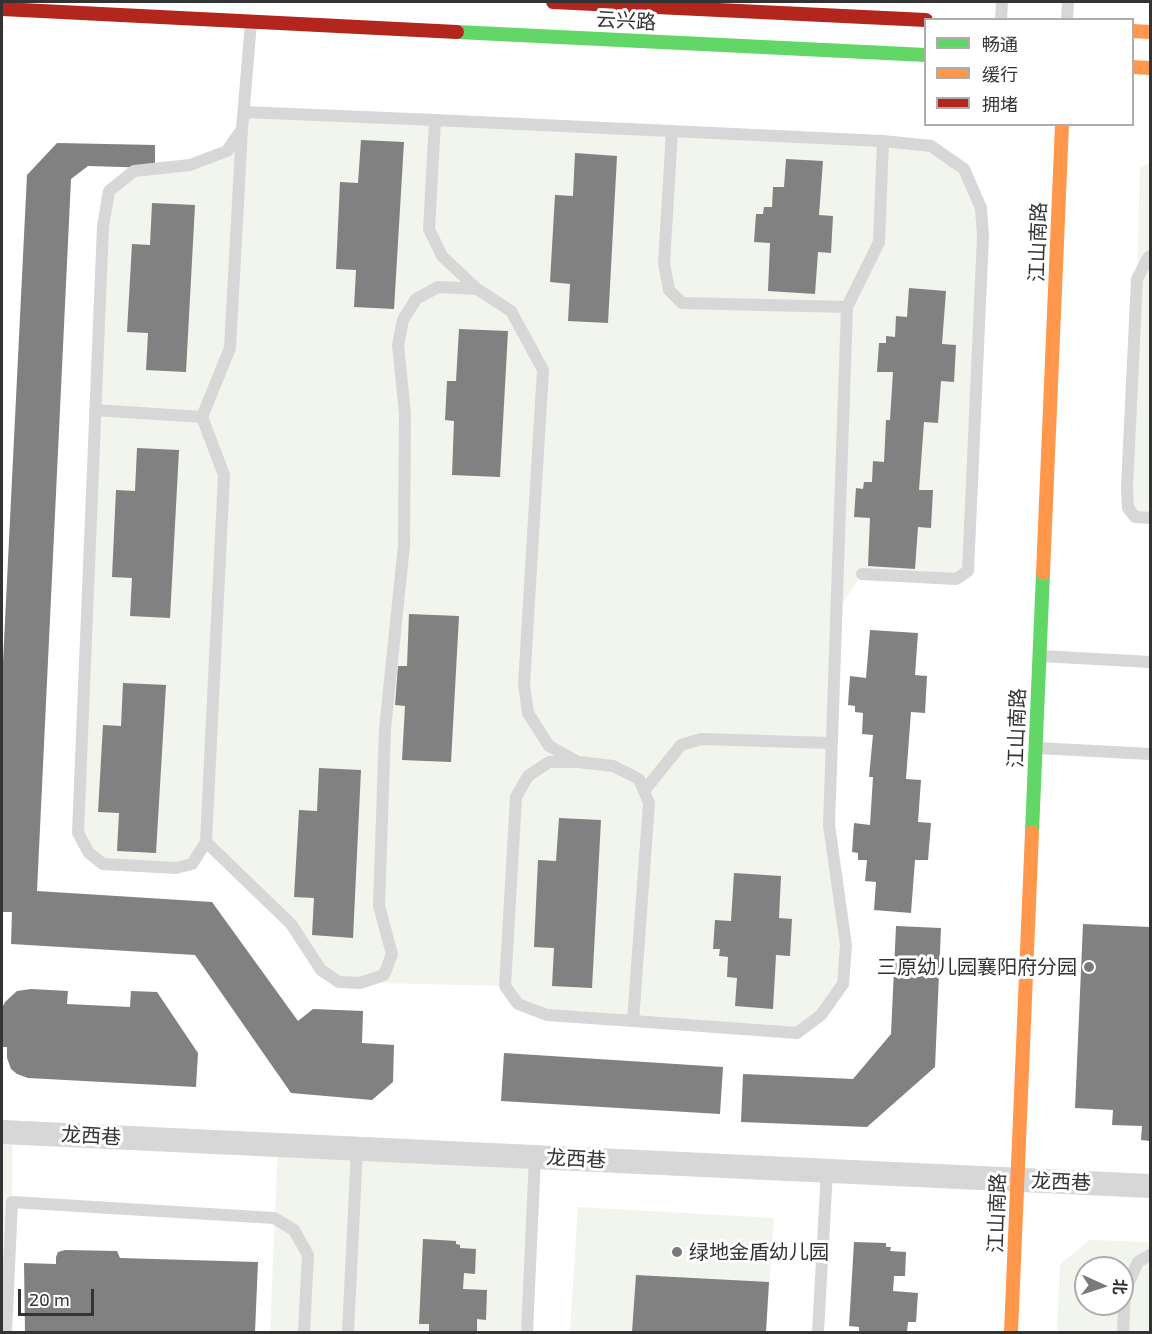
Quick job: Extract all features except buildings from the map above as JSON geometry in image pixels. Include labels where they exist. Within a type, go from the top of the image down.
[{"type":"street","name":"云兴路","points":[[553,2],[834,8],[924,20]]},
{"type":"street","name":"云兴路","points":[[2,9],[924,55]]},
{"type":"street","points":[[1134,31],[1150,32]]},
{"type":"street","points":[[1134,67],[1150,68]]},
{"type":"street","name":"江山南路","points":[[1011,1332],[1062,126]]},
{"type":"street","name":"龙西巷","points":[[2,1132],[1150,1186]]},
{"type":"lane","points":[[1001,18],[1002,2]]},
{"type":"lane","points":[[1067,18],[1068,2]]},
{"type":"lane","points":[[242,129],[227,151],[190,165],[134,171],[109,191],[103,226],[78,833],[89,853],[103,864],[176,868],[192,864],[206,842],[224,475],[202,417],[230,348],[242,129],[251,22]]},
{"type":"lane","points":[[244,112],[883,141],[931,146],[964,169],[981,208],[983,236],[968,570],[956,579],[862,574]]},
{"type":"lane","points":[[435,120],[429,229],[442,256],[477,290],[511,311],[543,370],[524,684],[528,713],[549,746],[578,762]]},
{"type":"lane","points":[[672,131],[664,263],[669,290],[682,303],[847,307]]},
{"type":"lane","points":[[633,1021],[649,803],[639,778],[613,766],[578,762],[549,762],[528,776],[516,797],[505,986],[518,1004],[547,1015],[797,1033],[821,1016],[843,984],[846,945],[829,825],[847,307],[879,242],[883,141]]},
{"type":"lane","points":[[1150,256],[1137,279],[1126,487],[1128,508],[1135,517],[1150,518]]},
{"type":"lane","points":[[206,842],[291,924],[321,970],[339,982],[360,983],[384,975],[392,954],[380,906],[385,729],[404,545],[405,414],[398,345],[403,320],[416,299],[438,287],[477,290]]},
{"type":"lane","points":[[96,410],[202,417]]},
{"type":"lane","points":[[1040,656],[1150,662]]},
{"type":"lane","points":[[644,791],[681,745],[701,739],[831,743]]},
{"type":"lane","points":[[1036,748],[1150,754]]},
{"type":"lane","points":[[348,1332],[357,1149]]},
{"type":"lane","points":[[527,1332],[535,1157]]},
{"type":"lane","points":[[818,1332],[826,1171]]},
{"type":"lane","points":[[6,1332],[5,1281],[12,1202],[274,1218],[294,1230],[308,1255],[304,1332]]},
{"type":"lane","points":[[1123,1332],[1125,1291],[1138,1262],[1150,1255]]},
{"type":"shaded area","points":[[244,112],[931,146],[964,169],[981,208],[968,571],[956,579],[862,574],[836,613],[829,825],[846,945],[843,984],[797,1033],[547,1015],[518,1004],[505,986],[339,982],[291,924],[206,842],[192,864],[103,864],[78,833],[109,191],[134,171],[227,151]]},
{"type":"shaded area","points":[[1150,163],[1150,518],[1135,517],[1127,487],[1140,167]]},
{"type":"shaded area","points":[[2,1132],[13,1132],[8,1282],[2,1281]]},
{"type":"shaded area","points":[[278,1145],[535,1157],[527,1332],[270,1332]]},
{"type":"shaded area","points":[[578,1207],[774,1218],[766,1332],[570,1332]]},
{"type":"shaded area","points":[[1090,1240],[1150,1242],[1150,1332],[1057,1332],[1060,1264]]},
{"type":"traffic: fast","points":[[457,32],[924,55]]},
{"type":"traffic: fast","points":[[1032,832],[1043,573]]},
{"type":"traffic: slow","points":[[1134,31],[1150,32]]},
{"type":"traffic: slow","points":[[1134,67],[1150,68]]},
{"type":"traffic: slow","points":[[1043,573],[1062,126]]},
{"type":"traffic: slow","points":[[1011,1332],[1032,832]]},
{"type":"traffic: jam","points":[[553,2],[924,20]]},
{"type":"traffic: jam","points":[[2,9],[457,32]]},
{"type":"place","name":"三原幼儿园襄阳府分园","points":[[1089,967]]},
{"type":"place","name":"绿地金盾幼儿园","points":[[677,1252]]}]
